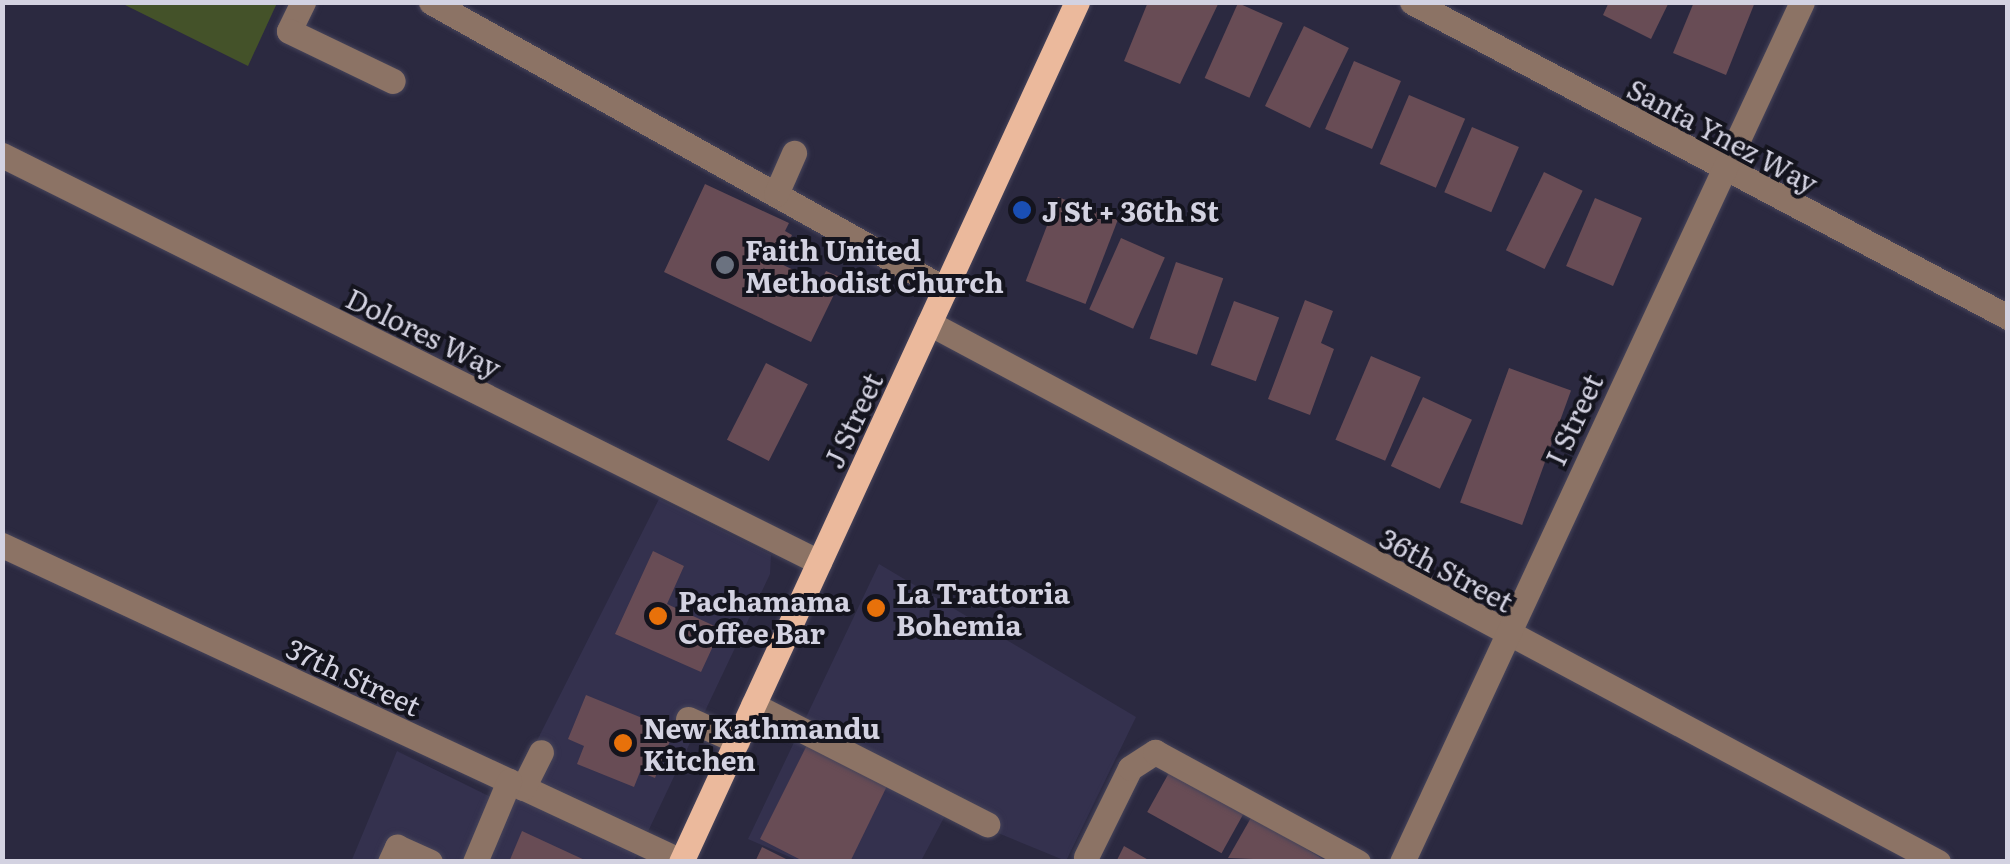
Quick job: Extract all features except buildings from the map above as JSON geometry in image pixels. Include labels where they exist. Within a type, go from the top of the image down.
[{"type":"main road","name":"J Street","points":[[681,861],[1077,2]]},
{"type":"street","points":[[303,2],[289,30],[393,81]]},
{"type":"street","points":[[431,2],[946,289]]},
{"type":"street","name":"I Street","points":[[1402,862],[1802,2]]},
{"type":"street","name":"Santa Ynez Way","points":[[1424,5],[1722,170],[2008,317]]},
{"type":"street","points":[[776,194],[794,153]]},
{"type":"street","name":"Dolores Way","points":[[2,156],[819,562]]},
{"type":"street","name":"36th Street","points":[[929,323],[1506,635],[1938,862]]},
{"type":"street","name":"37th Street","points":[[2,545],[681,861]]},
{"type":"street","points":[[753,706],[986,824]]},
{"type":"street","points":[[688,719],[736,741]]},
{"type":"street","points":[[475,862],[516,784],[540,752]]},
{"type":"street","points":[[1086,857],[1130,768],[1155,752],[1358,862]]},
{"type":"street","points":[[390,862],[397,847],[430,862]]},
{"type":"shaded area","points":[[659,499],[771,555],[770,574],[634,861],[351,862],[397,751],[505,804]]},
{"type":"shaded area","points":[[879,564],[1136,717],[1066,861],[947,812],[921,861],[799,861],[748,839]]},
{"type":"green space","points":[[121,3],[277,3],[248,66]]},
{"type":"place","name":"J St + 36th St","points":[[1022,210]]},
{"type":"place","name":"Faith United Methodist Church","points":[[725,265]]},
{"type":"place","name":"La Trattoria Bohemia","points":[[876,608]]},
{"type":"place","name":"Pachamama Coffee Bar","points":[[658,616]]},
{"type":"place","name":"New Kathmandu Kitchen","points":[[623,743]]}]
